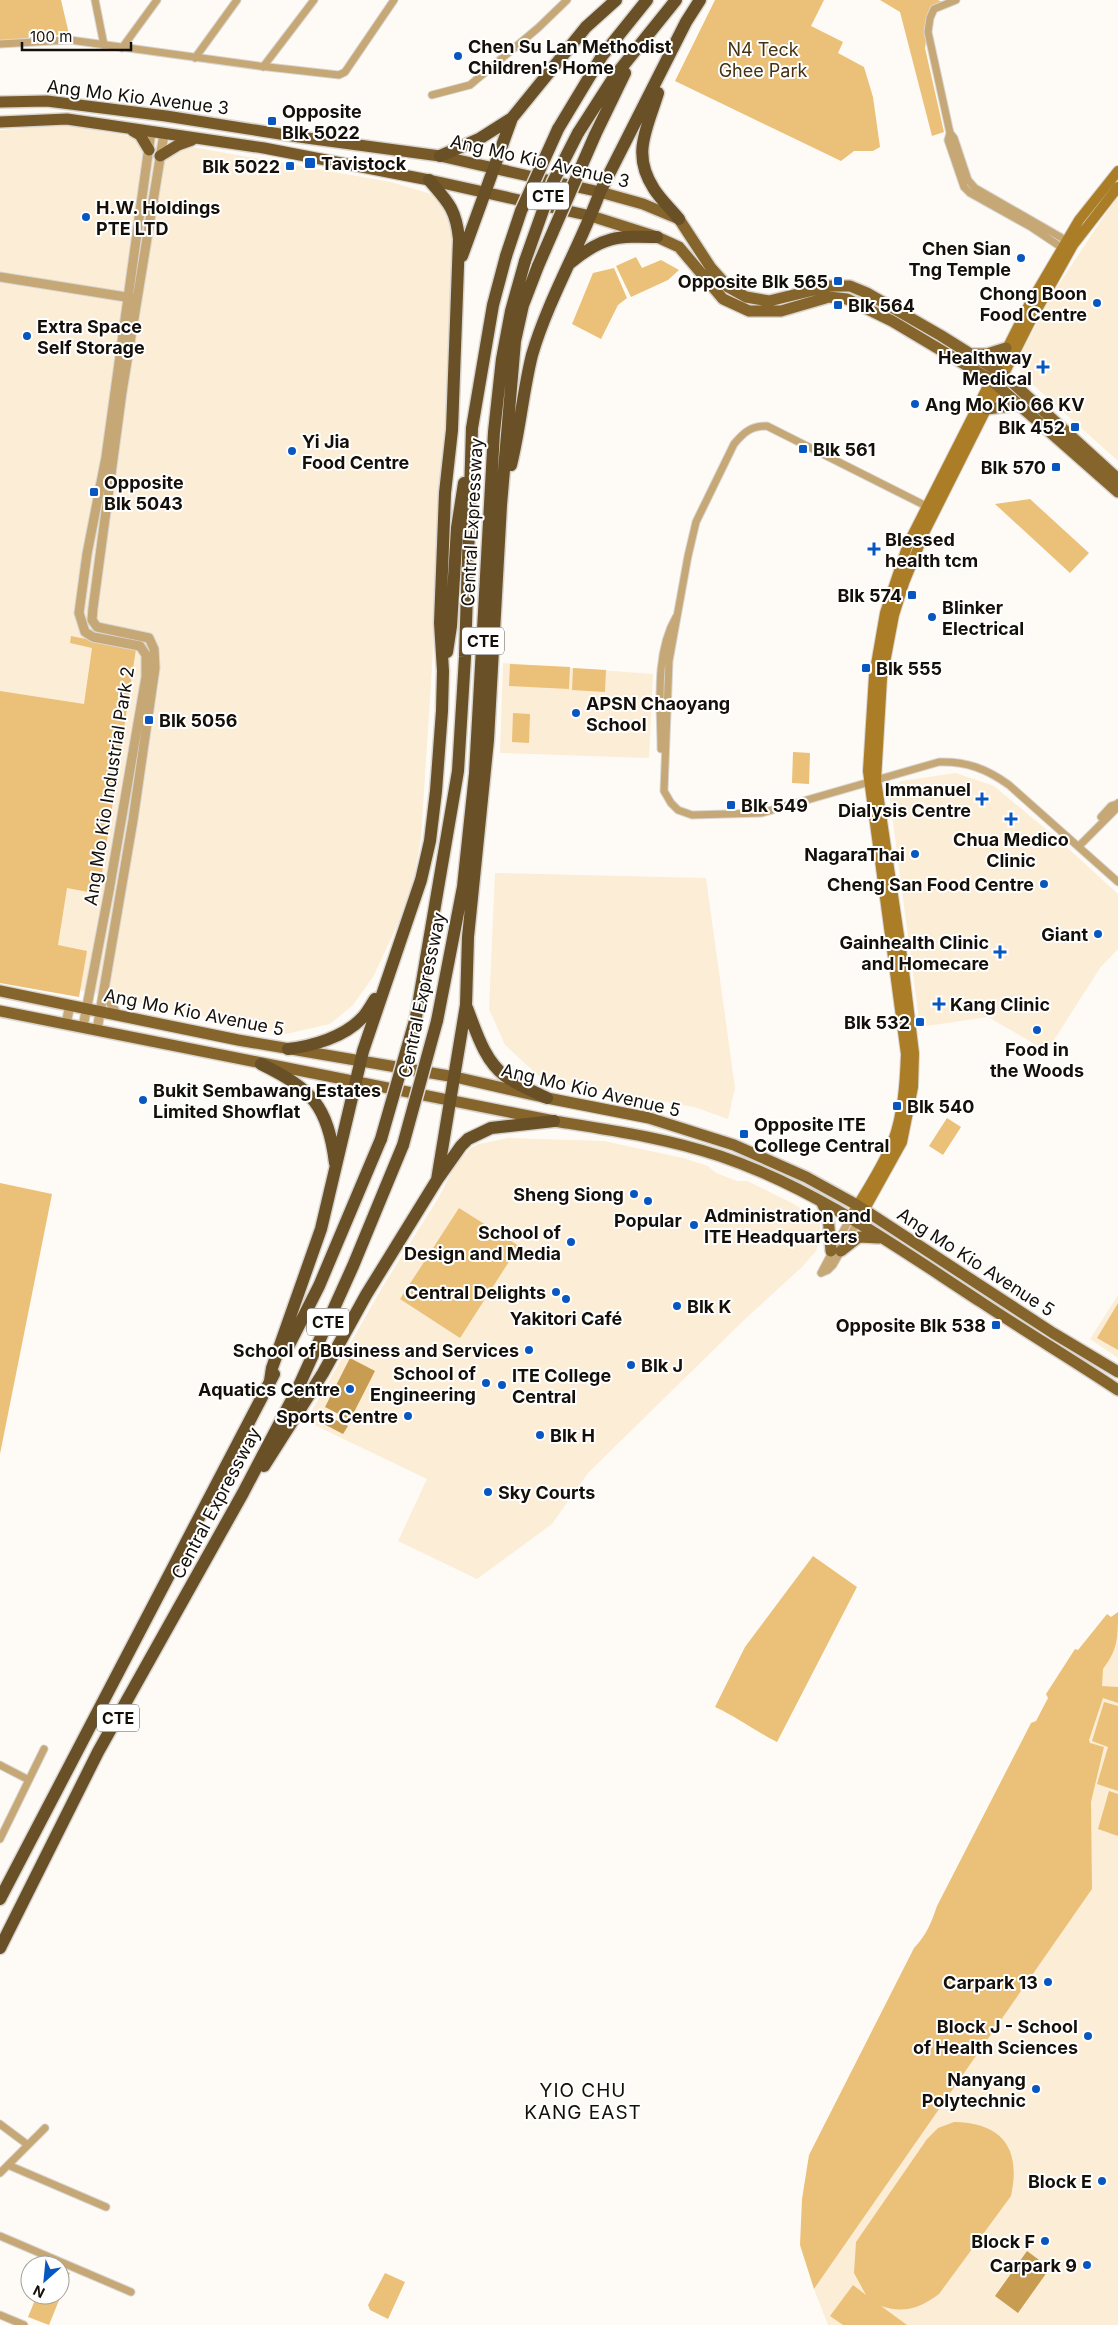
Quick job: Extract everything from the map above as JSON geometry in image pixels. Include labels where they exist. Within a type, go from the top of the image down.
[{"type":"highway","points":[[440,156],[492,132],[512,118],[586,27],[616,0]]},
{"type":"highway","name":"Central Expressway","points":[[0,1899],[319,1286],[381,1140],[416,1017],[458,771],[465,658],[472,428],[493,305],[506,256],[521,211],[558,129],[602,56],[647,0]]},
{"type":"highway","name":"Central Expressway","points":[[0,1948],[98,1752],[243,1493],[298,1388],[353,1266],[403,1145],[437,1020],[463,887],[475,774],[494,432],[502,359],[511,310],[525,261],[553,182],[578,133],[627,61],[676,0]]},
{"type":"highway","points":[[501,505],[518,436],[533,354],[567,265],[591,216],[600,192],[672,53],[686,22],[700,0]]},
{"type":"highway","points":[[672,53],[644,134],[641,157],[645,173],[654,190],[679,219]]},
{"type":"highway","points":[[437,1180],[452,1100],[466,1005],[468,937],[490,716],[501,505],[515,341],[523,306],[538,266],[625,71],[627,61]]},
{"type":"highway","name":"Ang Mo Kio Avenue 3","points":[[0,102],[55,102],[173,117],[299,137],[440,156],[600,192]]},
{"type":"highway","points":[[54,119],[60,116],[62,110],[61,106],[55,102]]},
{"type":"highway","points":[[457,269],[512,118]]},
{"type":"highway","name":"Ang Mo Kio Avenue 3","points":[[0,122],[54,119],[264,148],[429,180],[591,216]]},
{"type":"highway","points":[[131,130],[140,135],[149,150]]},
{"type":"highway","points":[[160,156],[178,145],[194,139]]},
{"type":"highway","points":[[429,180],[448,201],[457,218],[459,239],[452,430],[445,493],[440,623],[443,671]]},
{"type":"highway","points":[[567,265],[583,252],[604,240],[624,236],[658,237]]},
{"type":"highway","points":[[270,1381],[272,1368],[321,1229],[361,1062],[386,979],[421,880],[430,841],[436,792],[443,671],[451,626],[457,528],[472,428]]},
{"type":"highway","points":[[288,1049],[313,1045],[348,1030],[363,1018],[386,979]]},
{"type":"highway","points":[[466,1005],[482,1044],[496,1067],[505,1076],[546,1098]]},
{"type":"highway","points":[[262,1064],[301,1086],[321,1109],[332,1140],[336,1171]]},
{"type":"highway","points":[[243,1493],[287,1431],[366,1295],[437,1180],[468,1139],[490,1128],[554,1121]]},
{"type":"main road","points":[[1000,372],[1006,348],[1067,246],[1118,171]]},
{"type":"main road","points":[[853,1220],[902,1142],[911,1104],[913,1079],[914,1053],[903,963],[873,782],[882,678],[889,640],[904,583],[931,508],[1000,372],[1050,284],[1067,246],[1118,187]]},
{"type":"main road","name":"Ang Mo Kio Avenue 3","points":[[600,192],[643,204],[679,219]]},
{"type":"main road","name":"Ang Mo Kio Avenue 3","points":[[591,216],[658,237],[679,247],[723,299],[737,307],[762,313],[793,309],[829,296],[847,299],[892,321],[995,383],[1118,492]]},
{"type":"main road","points":[[679,219],[711,268],[728,287],[746,297],[769,301],[830,286],[850,286],[867,293],[1000,372],[1118,479]]},
{"type":"main road","points":[[972,354],[987,354],[1006,348]]},
{"type":"main road","points":[[931,508],[987,409],[995,383]]},
{"type":"main road","points":[[987,409],[1020,405]]},
{"type":"main road","name":"Ang Mo Kio Avenue 5","points":[[0,991],[288,1049],[455,1077],[546,1098],[648,1118],[734,1145],[806,1176],[861,1208],[1053,1333],[1118,1372]]},
{"type":"main road","name":"Ang Mo Kio Avenue 5","points":[[0,1011],[262,1064],[357,1080],[554,1121],[618,1131],[687,1146],[755,1169],[853,1220],[1045,1345],[1118,1390]]},
{"type":"main road","points":[[821,1202],[828,1216],[836,1251],[859,1237],[881,1238]]},
{"type":"main road","points":[[1045,1345],[1043,1339],[1045,1335],[1053,1333]]},
{"type":"street","points":[[95,0],[104,45]]},
{"type":"street","points":[[122,48],[157,0]]},
{"type":"street","points":[[195,58],[236,0]]},
{"type":"street","points":[[264,67],[314,0]]},
{"type":"street","points":[[0,44],[70,40],[332,75],[345,72],[394,0]]},
{"type":"street","points":[[432,94],[470,85],[538,28],[567,0]]},
{"type":"street","points":[[956,0],[934,9],[930,18],[928,32],[950,133],[954,138],[968,180],[975,188],[1067,246]]},
{"type":"street","name":"Ang Mo Kio Industrial Park 2","points":[[97,1030],[155,668],[154,649],[150,638],[96,627],[92,620],[151,132]]},
{"type":"street","name":"Ang Mo Kio Industrial Park 2","points":[[84,1027],[146,677],[146,655],[140,646],[93,637],[85,632],[79,613],[87,554],[106,457],[132,298],[164,134]]},
{"type":"street","points":[[0,277],[132,298]]},
{"type":"street","points":[[931,508],[767,426],[750,428],[734,444],[696,522],[676,617],[671,625],[663,660],[664,723],[661,759],[664,767],[664,791],[671,804],[678,810],[697,816],[762,813],[939,762],[952,762],[981,768],[994,774],[1009,785],[1118,882]]},
{"type":"street","points":[[1077,845],[1114,810],[1118,803]]},
{"type":"street","points":[[104,989],[117,1015]]},
{"type":"street","points":[[66,1024],[70,1005]]},
{"type":"street","points":[[836,1251],[853,1220]]},
{"type":"street","points":[[0,1839],[44,1749]]},
{"type":"street","points":[[0,1765],[29,1780]]},
{"type":"street","points":[[0,2124],[28,2145]]},
{"type":"street","points":[[0,2173],[45,2128]]},
{"type":"street","points":[[8,2165],[106,2207]]},
{"type":"street","points":[[0,2236],[131,2292]]},
{"type":"street","points":[[0,2316],[24,2325]]},
{"type":"shaded area","points":[[66,125],[391,182],[431,194],[444,202],[452,223],[450,430],[443,496],[421,838],[414,878],[398,924],[373,977],[353,1005],[330,1024],[286,1034],[0,973],[0,130]]},
{"type":"shaded area","points":[[1118,195],[1118,461],[1021,374],[1018,359],[1053,293]]},
{"type":"shaded area","name":"APSN Chaoyang School","points":[[503,663],[653,674],[649,758],[500,753]]},
{"type":"shaded area","points":[[956,773],[994,786],[1059,840],[1118,894],[1118,949],[1100,968],[1047,1051],[988,1017],[920,1027],[889,792],[901,781]]},
{"type":"shaded area","points":[[495,873],[706,878],[735,1088],[728,1119],[694,1107],[543,1080],[505,1045],[489,1009]]},
{"type":"shaded area","name":"ITE College Central","points":[[508,1138],[604,1141],[683,1158],[708,1166],[716,1173],[737,1181],[747,1181],[792,1203],[820,1220],[820,1237],[816,1251],[802,1267],[743,1321],[588,1473],[552,1524],[477,1579],[398,1541],[427,1479],[306,1421],[383,1286],[439,1197],[456,1163],[471,1148],[479,1144]]},
{"type":"shaded area","points":[[1118,1295],[1118,1358],[1090,1339]]},
{"type":"shaded area","name":"Aquatics Centre","points":[[350,1358],[375,1371],[350,1420],[325,1407]]},
{"type":"shaded area","points":[[322,1413],[348,1426],[343,1434],[318,1421]]},
{"type":"shaded area","name":"Nanyang Polytechnic","points":[[1118,1633],[1118,2325],[828,2325],[814,2289],[1092,1889],[1088,1680]]},
{"type":"shaded area","points":[[1027,2251],[1050,2268],[1018,2313],[995,2296]]},
{"type":"green space","points":[[0,0],[61,0],[69,34],[0,41]]},
{"type":"green space","name":"N4 Teck Ghee Park","points":[[715,0],[824,0],[811,26],[843,42],[838,53],[864,67],[873,97],[880,147],[873,151],[854,151],[841,161],[675,81]]},
{"type":"green space","points":[[880,0],[938,0],[945,3],[930,18],[925,48],[944,132],[932,136],[900,12]]},
{"type":"green space","points":[[636,257],[642,268],[661,260],[679,270],[668,280],[631,297],[616,266]]},
{"type":"green space","points":[[614,268],[627,298],[618,305],[601,339],[572,324],[593,273]]},
{"type":"green space","points":[[1030,499],[1089,553],[1070,573],[995,504]]},
{"type":"green space","points":[[71,636],[136,649],[99,894],[67,888],[58,945],[87,951],[79,997],[0,983],[0,691],[84,704],[92,648],[70,643]]},
{"type":"green space","points":[[510,664],[570,667],[569,689],[509,686]]},
{"type":"green space","points":[[573,668],[606,670],[605,692],[572,690]]},
{"type":"green space","points":[[513,713],[530,714],[529,743],[512,742]]},
{"type":"green space","points":[[793,752],[810,753],[809,784],[792,783]]},
{"type":"green space","points":[[947,1118],[961,1127],[943,1155],[929,1146]]},
{"type":"green space","points":[[0,1183],[52,1194],[0,1454]]},
{"type":"green space","points":[[459,1208],[519,1246],[460,1338],[400,1299]]},
{"type":"green space","points":[[1118,1303],[1118,1350],[1097,1338]]},
{"type":"green space","points":[[813,1556],[857,1587],[777,1742],[715,1707],[745,1647]]},
{"type":"green space","points":[[1118,1612],[1116,1643],[1112,1655],[1103,1669],[1102,1686],[1118,1687],[1118,1703],[1103,1698],[1089,1740],[1090,1743],[1104,1747],[1091,1802],[1092,1889],[814,2289],[800,2245],[802,2199],[809,2155],[914,1948],[928,1928],[937,1906],[1031,1723],[1036,1721],[1048,1698],[1046,1694],[1075,1649],[1078,1650],[1107,1614],[1111,1617]]},
{"type":"green space","points":[[1104,1702],[1118,1706],[1118,1791],[1097,1784],[1108,1747],[1092,1741]]},
{"type":"green space","points":[[1109,1791],[1118,1794],[1118,1836],[1098,1829]]},
{"type":"green space","points":[[954,2122],[985,2128],[997,2134],[1005,2142],[1011,2153],[1013,2165],[1011,2196],[939,2294],[925,2303],[912,2308],[897,2309],[881,2306],[907,2325],[843,2325],[830,2316],[853,2285],[866,2295],[854,2273],[856,2242],[927,2139],[938,2128]]},
{"type":"green space","points":[[385,2273],[405,2282],[388,2319],[370,2310],[368,2305]]},
{"type":"green space","points":[[33,2305],[57,2305],[49,2325],[28,2317]]},
{"type":"place","name":"Chen Su Lan Methodist Children's Home","points":[[458,56]]},
{"type":"place","name":"Opposite Blk 5022","points":[[272,121]]},
{"type":"place","name":"Tavistock","points":[[310,163]]},
{"type":"place","name":"Blk 5022","points":[[290,166]]},
{"type":"place","name":"H.W. Holdings PTE LTD","points":[[86,217]]},
{"type":"place","name":"Chen Sian Tng Temple","points":[[1021,258]]},
{"type":"place","name":"Opposite Blk 565","points":[[838,281]]},
{"type":"place","name":"Chong Boon Food Centre","points":[[1097,303]]},
{"type":"place","name":"Blk 564","points":[[838,305]]},
{"type":"place","name":"Extra Space Self Storage","points":[[27,336]]},
{"type":"place","name":"Healthway Medical","points":[[1043,367]]},
{"type":"place","name":"Ang Mo Kio 66 KV","points":[[915,404]]},
{"type":"place","name":"Blk 452","points":[[1075,427]]},
{"type":"place","name":"Blk 561","points":[[803,449]]},
{"type":"place","name":"Yi Jia Food Centre","points":[[292,451]]},
{"type":"place","name":"Blk 570","points":[[1056,467]]},
{"type":"place","name":"Opposite Blk 5043","points":[[94,492]]},
{"type":"place","name":"Blessed health tcm","points":[[874,549]]},
{"type":"place","name":"Blk 574","points":[[912,595]]},
{"type":"place","name":"Blinker Electrical","points":[[932,617]]},
{"type":"place","name":"Blk 555","points":[[866,668]]},
{"type":"place","name":"APSN Chaoyang School","points":[[576,713]]},
{"type":"place","name":"Blk 5056","points":[[149,720]]},
{"type":"place","name":"Immanuel Dialysis Centre","points":[[982,799]]},
{"type":"place","name":"Blk 549","points":[[731,805]]},
{"type":"place","name":"Chua Medico Clinic","points":[[1011,819]]},
{"type":"place","name":"NagaraThai","points":[[915,854]]},
{"type":"place","name":"Cheng San Food Centre","points":[[1044,884]]},
{"type":"place","name":"Giant","points":[[1098,934]]},
{"type":"place","name":"Gainhealth Clinic and Homecare","points":[[1000,952]]},
{"type":"place","name":"Kang Clinic","points":[[939,1004]]},
{"type":"place","name":"Blk 532","points":[[920,1022]]},
{"type":"place","name":"Food in the Woods","points":[[1037,1030]]},
{"type":"place","name":"Bukit Sembawang Estates Limited Showflat","points":[[143,1100]]},
{"type":"place","name":"Blk 540","points":[[897,1106]]},
{"type":"place","name":"Opposite ITE College Central","points":[[744,1134]]},
{"type":"place","name":"Sheng Siong","points":[[634,1194]]},
{"type":"place","name":"Popular","points":[[648,1201]]},
{"type":"place","name":"Administration and ITE Headquarters","points":[[694,1225]]},
{"type":"place","name":"School of Design and Media","points":[[571,1242]]},
{"type":"place","name":"Central Delights","points":[[556,1292]]},
{"type":"place","name":"Yakitori Café","points":[[566,1299]]},
{"type":"place","name":"Blk K","points":[[677,1306]]},
{"type":"place","name":"Opposite Blk 538","points":[[996,1325]]},
{"type":"place","name":"School of Business and Services","points":[[529,1350]]},
{"type":"place","name":"Blk J","points":[[631,1365]]},
{"type":"place","name":"School of Engineering","points":[[486,1383]]},
{"type":"place","name":"ITE College Central","points":[[502,1385]]},
{"type":"place","name":"Aquatics Centre","points":[[350,1389]]},
{"type":"place","name":"Sports Centre","points":[[408,1416]]},
{"type":"place","name":"Blk H","points":[[540,1435]]},
{"type":"place","name":"Sky Courts","points":[[488,1492]]},
{"type":"place","name":"Carpark 13","points":[[1048,1982]]},
{"type":"place","name":"Block J - School of Health Sciences","points":[[1088,2036]]},
{"type":"place","name":"Nanyang Polytechnic","points":[[1036,2089]]},
{"type":"place","name":"Block E","points":[[1102,2181]]},
{"type":"place","name":"Block F","points":[[1045,2241]]},
{"type":"place","name":"Carpark 9","points":[[1087,2265]]},
{"type":"district","name":"YIO CHU KANG EAST","points":[[583,2101]]}]
